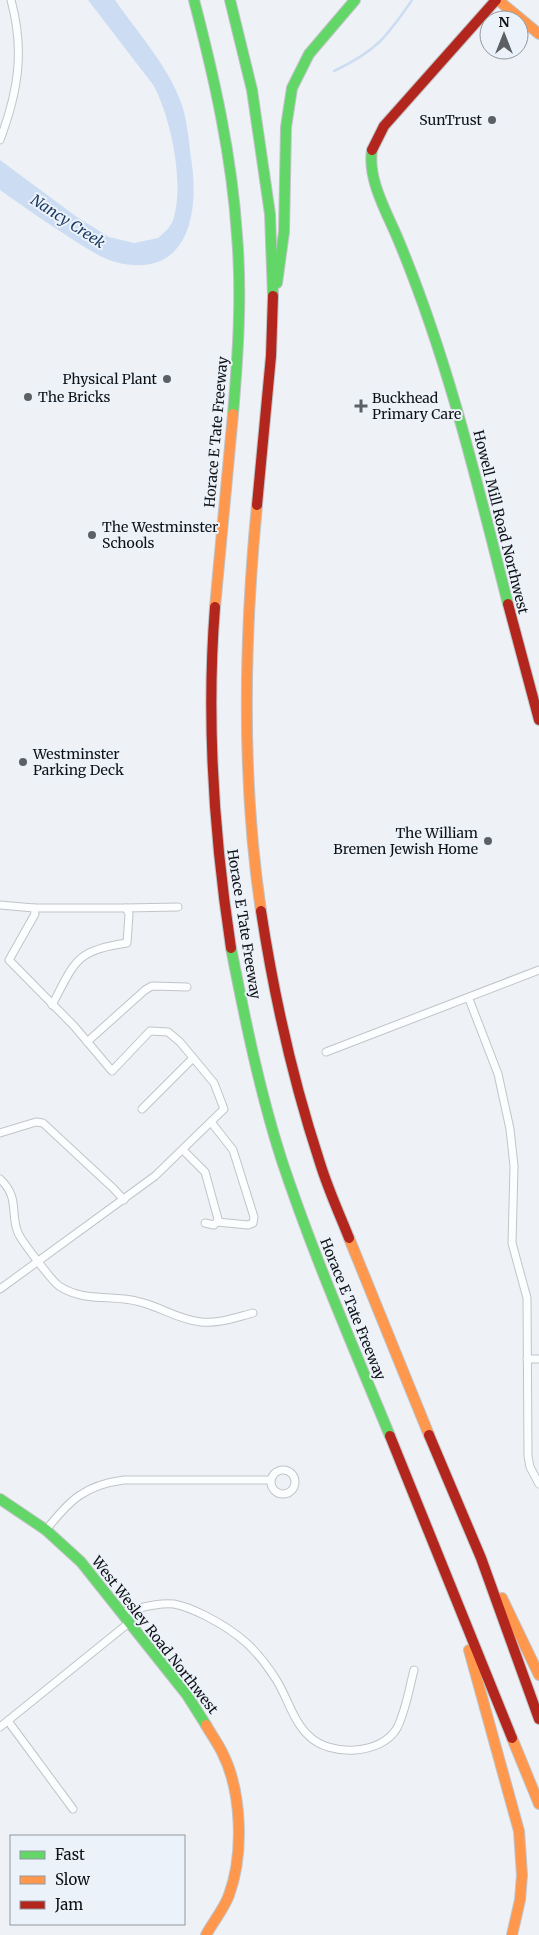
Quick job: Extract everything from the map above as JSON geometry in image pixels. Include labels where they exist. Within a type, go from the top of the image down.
[{"type":"main road","name":"Horace E Tate Freeway","points":[[230,0],[252,90],[264,161],[270,214],[273,303],[264,437],[252,566],[246,689],[247,761],[253,857],[270,967],[287,1047],[320,1164],[408,1386],[480,1558],[539,1719]]},
{"type":"main road","points":[[273,303],[284,236],[284,134],[289,98],[297,74],[316,44],[356,0]]},
{"type":"main road","points":[[497,0],[539,34]]},
{"type":"main road","name":"Howell Mill Road Northwest","points":[[497,0],[384,126],[373,146],[371,157],[377,191],[423,299],[464,428],[524,670],[539,720]]},
{"type":"main road","name":"Horace E Tate Freeway","points":[[194,1],[215,90],[231,176],[239,269],[236,381],[215,592],[211,710],[214,808],[234,968],[263,1096],[294,1197],[460,1614],[539,1804]]},
{"type":"main road","name":"West Wesley Road Northwest","points":[[0,1499],[46,1530],[81,1562],[192,1702],[222,1752],[231,1775],[238,1818],[237,1869],[223,1909],[206,1935]]},
{"type":"main road","points":[[480,1558],[539,1675]]},
{"type":"main road","points":[[460,1614],[483,1707],[519,1831],[522,1875],[520,1900],[512,1935]]},
{"type":"street","points":[[0,140],[14,102],[18,81],[18,42],[11,0]]},
{"type":"street","points":[[0,905],[34,908],[178,907]]},
{"type":"street","points":[[0,1290],[124,1200],[183,1150],[224,1110],[214,1083],[168,1032],[150,1031],[112,1071],[52,1004],[9,960],[35,914],[34,908]]},
{"type":"street","points":[[52,1004],[76,962],[86,953],[102,947],[127,944],[129,914],[126,908]]},
{"type":"street","points":[[326,1052],[469,999],[539,970]]},
{"type":"street","points":[[87,1042],[152,986],[187,988]]},
{"type":"street","points":[[469,999],[498,1074],[508,1113],[514,1166],[512,1243],[526,1298],[528,1456],[530,1467],[539,1484]]},
{"type":"street","points":[[142,1109],[193,1058]]},
{"type":"street","points":[[0,1133],[36,1122],[44,1123],[124,1200]]},
{"type":"street","points":[[205,1223],[214,1225],[217,1222],[248,1225],[253,1223],[254,1217],[233,1150],[211,1122]]},
{"type":"street","points":[[183,1150],[205,1172],[217,1212],[217,1222]]},
{"type":"street","points":[[0,1179],[6,1185],[13,1199],[19,1235],[57,1284],[82,1296],[138,1301],[183,1318],[200,1322],[220,1321],[253,1313]]},
{"type":"street","points":[[527,1359],[539,1359]]},
{"type":"street","points":[[46,1530],[74,1498],[89,1488],[107,1482],[124,1480],[270,1480]]},
{"type":"street","points":[[122,1612],[163,1604],[174,1604],[190,1609],[237,1633],[256,1652],[271,1673],[286,1698],[294,1717],[310,1737],[326,1747],[358,1750],[371,1746],[392,1734],[401,1718],[414,1670]]},
{"type":"street","points":[[0,1727],[130,1622]]},
{"type":"street","points":[[8,1721],[73,1809]]},
{"type":"water","name":"Nancy Creek","points":[[88,0],[115,0],[161,64],[176,91],[184,112],[194,185],[193,205],[189,224],[182,240],[172,253],[158,262],[139,265],[115,262],[105,258],[66,235],[0,190],[0,160],[77,217],[109,237],[134,243],[158,238],[172,223],[177,202],[177,168],[166,115],[154,86]]},
{"type":"waterway","points":[[334,71],[360,57],[379,42],[412,0]]},
{"type":"traffic: fast","points":[[194,0],[221,117],[235,206],[239,303],[233,414]]},
{"type":"traffic: fast","points":[[230,0],[252,90],[270,214],[273,296]]},
{"type":"traffic: fast","points":[[277,283],[284,232],[286,127],[292,88],[309,54],[355,0]]},
{"type":"traffic: fast","points":[[372,150],[371,162],[376,186],[417,288],[447,377],[473,467],[508,604]]},
{"type":"traffic: fast","points":[[231,948],[259,1080],[281,1158],[319,1263],[390,1436]]},
{"type":"traffic: fast","points":[[0,1499],[46,1530],[81,1562],[187,1695],[206,1725]]},
{"type":"traffic: slow","points":[[498,0],[539,34]]},
{"type":"traffic: slow","points":[[215,607],[233,414]]},
{"type":"traffic: slow","points":[[257,505],[249,607],[247,708],[250,810],[261,911]]},
{"type":"traffic: slow","points":[[349,1238],[429,1435]]},
{"type":"traffic: slow","points":[[502,1598],[539,1675]]},
{"type":"traffic: slow","points":[[469,1650],[519,1831],[522,1875],[520,1900],[512,1935]]},
{"type":"traffic: slow","points":[[206,1725],[229,1768],[234,1785],[239,1823],[239,1842],[234,1879],[229,1895],[206,1935]]},
{"type":"traffic: slow","points":[[512,1738],[539,1804]]},
{"type":"traffic: jam","points":[[372,150],[384,126],[496,0]]},
{"type":"traffic: jam","points":[[257,505],[271,356],[273,296]]},
{"type":"traffic: jam","points":[[508,604],[539,720]]},
{"type":"traffic: jam","points":[[215,607],[211,693],[213,778],[220,864],[231,948]]},
{"type":"traffic: jam","points":[[261,911],[278,1006],[301,1101],[323,1173],[349,1238]]},
{"type":"traffic: jam","points":[[429,1435],[481,1558],[539,1719]]},
{"type":"traffic: jam","points":[[390,1436],[512,1738]]},
{"type":"place","name":"SunTrust","points":[[492,120]]},
{"type":"place","name":"Physical Plant","points":[[167,379]]},
{"type":"place","name":"The Bricks","points":[[28,397]]},
{"type":"place","name":"Buckhead Primary Care","points":[[361,406]]},
{"type":"place","name":"The Westminster Schools","points":[[92,535]]},
{"type":"place","name":"Westminster Parking Deck","points":[[23,762]]},
{"type":"place","name":"The William Bremen Jewish Home","points":[[488,841]]}]
